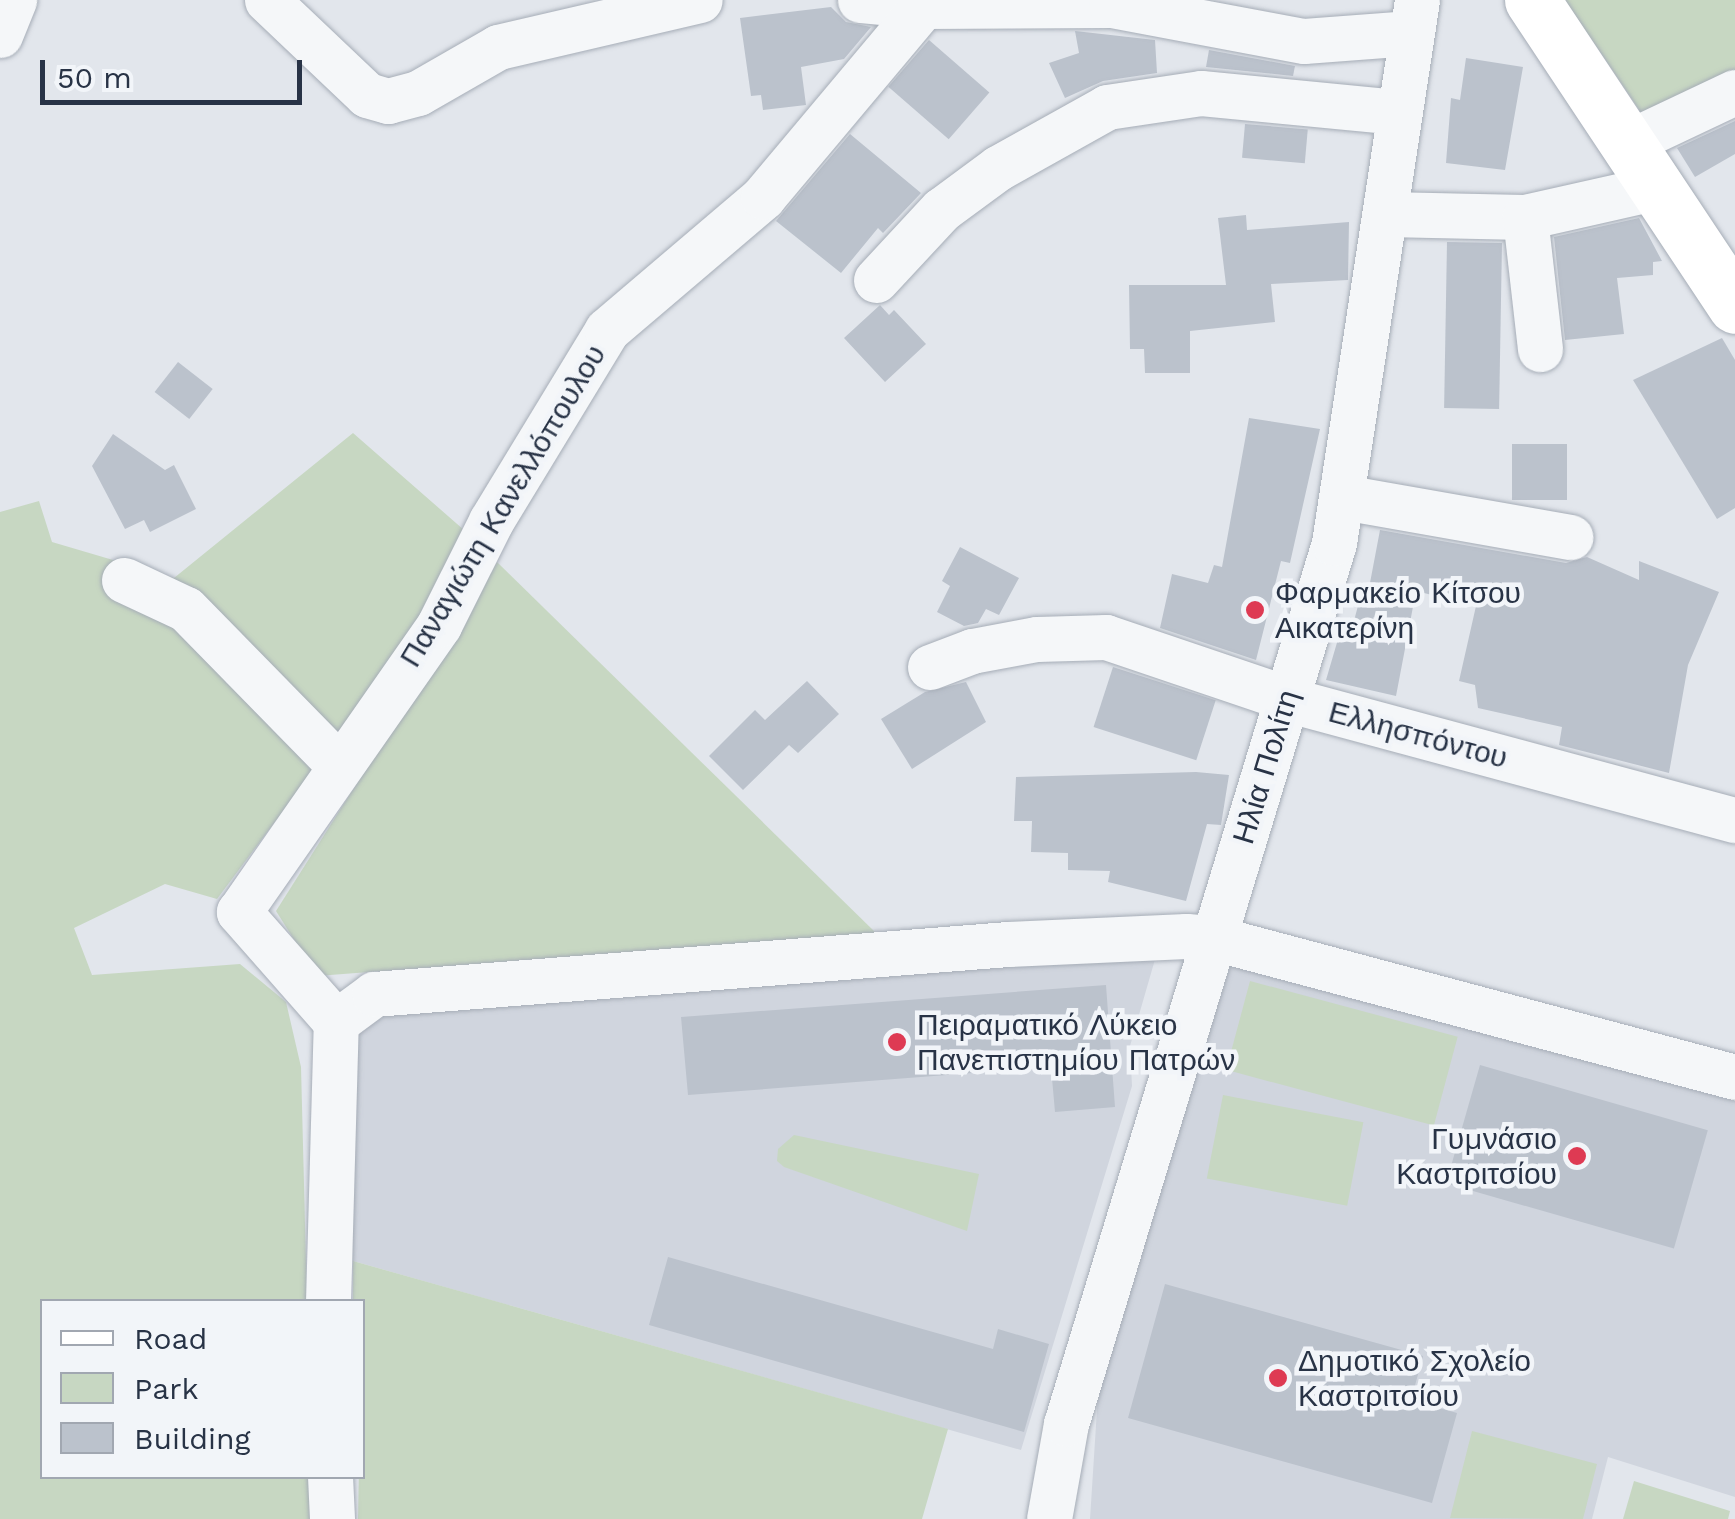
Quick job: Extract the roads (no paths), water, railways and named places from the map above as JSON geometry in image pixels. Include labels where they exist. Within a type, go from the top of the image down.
[{"type":"main road","points":[[1532,0],[1735,306]]},
{"type":"street","points":[[0,36],[14,0]]},
{"type":"street","points":[[266,0],[366,95],[388,101],[418,92],[498,47],[700,0]]},
{"type":"street","points":[[860,0],[923,6],[1112,4],[1304,41],[1414,17]]},
{"type":"street","name":"Παναγιώτη Κανελλόπουλου","points":[[336,1022],[239,912],[438,625],[491,521],[608,330],[763,197],[923,6]]},
{"type":"street","name":"Ηλία Πολίτη","points":[[1048,1519],[1066,1424],[1287,698],[1343,497],[1414,17]]},
{"type":"street","points":[[1629,142],[1735,92]]},
{"type":"street","points":[[876,280],[940,210],[998,168],[1107,107],[1201,93],[1399,112]]},
{"type":"street","points":[[1385,214],[1525,216],[1658,188]]},
{"type":"street","points":[[1525,216],[1540,349]]},
{"type":"street","points":[[1343,497],[1571,537]]},
{"type":"street","points":[[124,580],[186,609],[339,765]]},
{"type":"street","name":"Ελλησπόντου","points":[[930,667],[972,651],[1093,635],[1166,653],[1287,698],[1735,820]]},
{"type":"street","points":[[328,1299],[336,1022],[374,994],[1008,944],[1214,938],[1735,1077]]},
{"type":"street","points":[[330,1479],[332,1519]]},
{"type":"place","name":"Φαρμακείο Κίτσου Αικατερίνη","points":[[1255,610]]},
{"type":"place","name":"Πειραματικό Λύκειο Πανεπιστημίου Πατρών","points":[[897,1042]]},
{"type":"place","name":"Γυμνάσιο Καστριτσίου","points":[[1577,1156]]},
{"type":"place","name":"Δημοτικό Σχολείο Καστριτσίου","points":[[1278,1378]]}]
